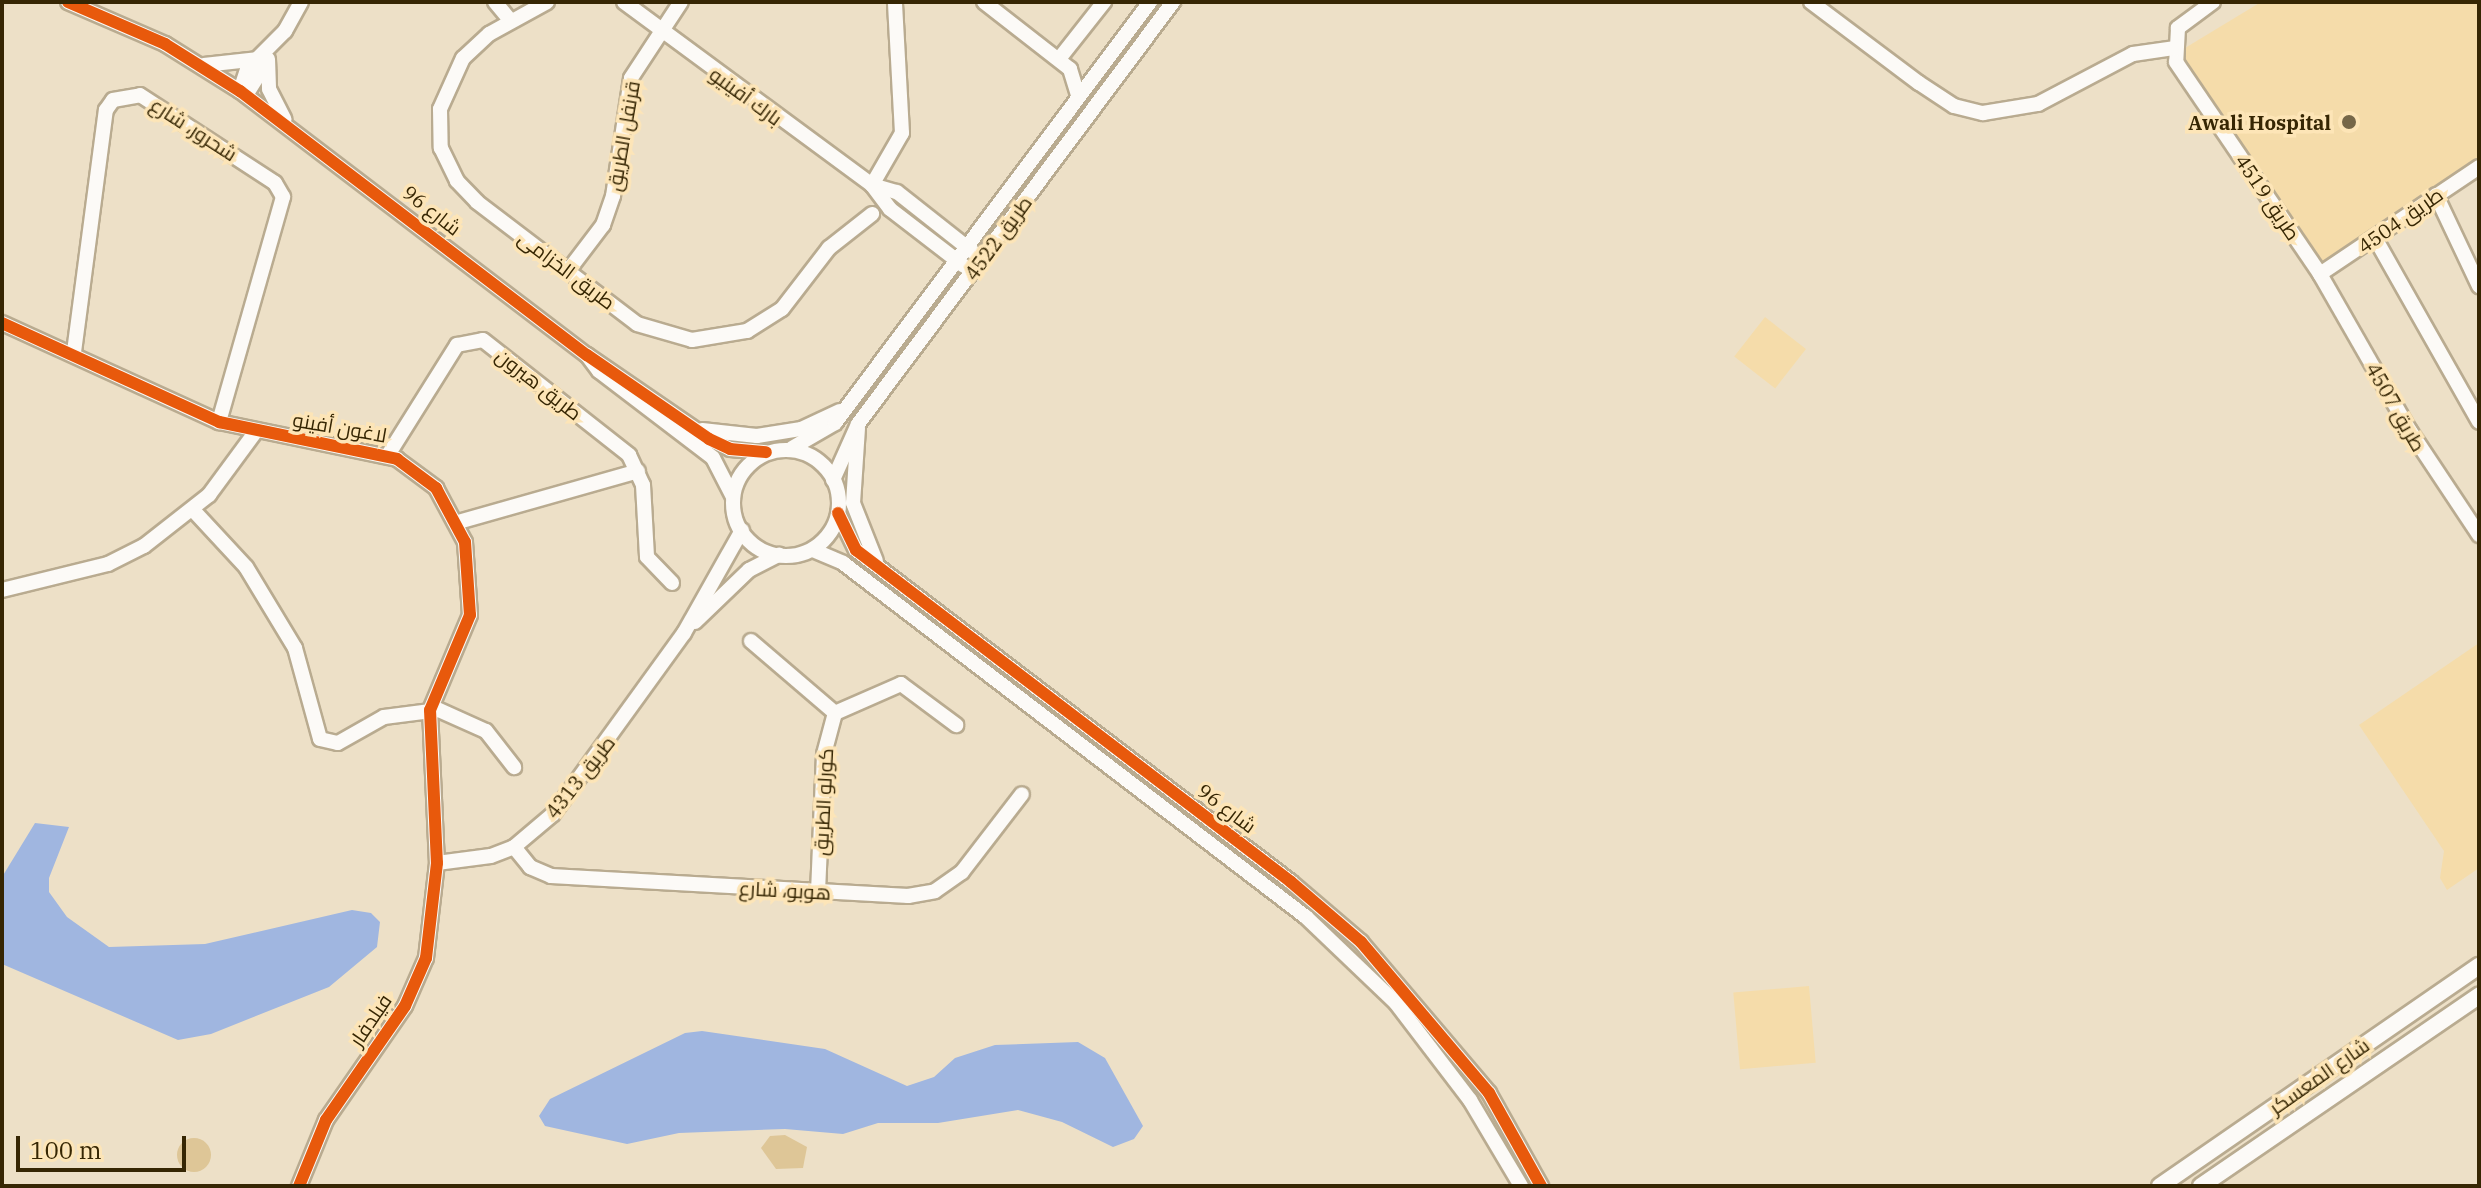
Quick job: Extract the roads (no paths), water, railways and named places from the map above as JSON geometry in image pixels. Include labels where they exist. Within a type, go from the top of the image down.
[{"type":"main road","name":"شارع المعسكر","points":[[2160,1186],[2479,966]]},
{"type":"main road","name":"شارع المعسكر","points":[[2201,1186],[2479,996]]},
{"type":"street","name":"شارع 96","points":[[68,2],[202,65],[285,123],[587,355],[688,425],[730,449],[766,452]]},
{"type":"street","points":[[243,93],[247,69],[266,55],[301,2]]},
{"type":"street","points":[[495,2],[511,21]]},
{"type":"street","name":"طريق الخزامى","points":[[547,2],[479,41],[455,70],[440,109],[441,148],[465,190],[568,271],[650,330],[678,339],[721,339],[782,309],[829,248],[872,214]]},
{"type":"street","name":"بارك أفينيو","points":[[624,2],[659,32],[872,185],[901,195],[983,259]]},
{"type":"street","name":"قرنفل الطريق","points":[[568,271],[603,225],[619,172],[626,93],[659,32],[681,2]]},
{"type":"street","points":[[872,185],[902,133],[895,2]]},
{"type":"street","points":[[984,2],[1065,64],[1098,70]]},
{"type":"street","points":[[1065,64],[1104,2]]},
{"type":"street","name":"طريق 4522","points":[[792,448],[816,439],[847,407],[1150,2]]},
{"type":"street","name":"طريق 4522","points":[[833,480],[858,424],[1173,2]]},
{"type":"street","points":[[1811,2],[1954,106],[1983,113],[2038,104],[2133,54],[2174,48],[2185,18],[2210,4]]},
{"type":"street","name":"طريق 4519","points":[[2174,48],[2183,72],[2320,274]]},
{"type":"street","points":[[202,65],[266,55]]},
{"type":"street","points":[[266,55],[269,89],[285,123]]},
{"type":"street","points":[[1065,64],[1078,96]]},
{"type":"street","name":"شحرور، شارع","points":[[74,352],[106,110],[113,100],[140,95],[275,183],[283,197],[219,422]]},
{"type":"street","name":"طريق 4504","points":[[2320,274],[2479,167]]},
{"type":"street","name":"بارك أفينيو","points":[[872,185],[890,209],[974,272]]},
{"type":"street","points":[[890,209],[901,195]]},
{"type":"street","points":[[2436,195],[2479,286]]},
{"type":"street","points":[[2375,238],[2479,422]]},
{"type":"street","name":"طريق 4507","points":[[2320,274],[2410,431],[2479,535]]},
{"type":"street","name":"لاغون أفينو","points":[[2,323],[74,352],[219,422],[254,434],[388,455],[427,480],[458,522],[468,552],[472,601],[430,710],[437,863]]},
{"type":"street","name":"طريق هيرون","points":[[388,455],[457,345],[474,338],[629,455],[638,471]]},
{"type":"street","name":"شارع 96","points":[[587,355],[599,371],[713,458],[733,498]]},
{"type":"street","points":[[688,425],[757,436],[801,429],[847,407]]},
{"type":"street","points":[[858,424],[853,503],[880,569]]},
{"type":"street","points":[[2,590],[108,564],[194,511],[254,434]]},
{"type":"street","points":[[792,448],[816,459],[833,480],[838,513],[813,550],[779,555],[753,545],[742,530],[733,498],[746,467],[766,452],[792,448]]},
{"type":"street","points":[[458,522],[638,471],[646,507],[642,543],[656,570],[672,583]]},
{"type":"street","points":[[194,511],[246,567],[295,648],[320,739],[338,743],[384,717],[430,710],[486,731],[514,767]]},
{"type":"street","name":"شارع 96","points":[[838,513],[856,550],[1291,882],[1361,942],[1489,1093],[1541,1186]]},
{"type":"street","name":"طريق 4313","points":[[514,847],[567,798],[684,633],[742,530]]},
{"type":"street","name":"شارع 96","points":[[813,550],[865,579],[1306,917],[1396,1003],[1470,1100],[1521,1186]]},
{"type":"street","name":"طريق 4313","points":[[684,633],[749,570],[779,555]]},
{"type":"street","points":[[751,641],[835,713],[901,684],[956,725]]},
{"type":"street","name":"كورلو الطريق","points":[[818,892],[824,754],[835,713]]},
{"type":"street","name":"هوبو، شارع","points":[[514,847],[530,867],[551,876],[908,896],[935,891],[962,872],[1022,794]]},
{"type":"street","points":[[437,863],[514,847]]},
{"type":"street","name":"فيلدفار","points":[[299,1186],[337,1101],[421,973],[437,863]]},
{"type":"water","points":[[35,823],[69,827],[49,878],[49,892],[67,917],[109,947],[205,944],[352,910],[371,913],[380,922],[377,947],[329,987],[211,1034],[178,1040],[2,964],[2,877]]},
{"type":"water","points":[[702,1031],[825,1049],[907,1086],[934,1077],[955,1058],[995,1045],[1078,1042],[1105,1058],[1143,1126],[1134,1139],[1113,1147],[1062,1122],[1018,1110],[938,1123],[878,1123],[843,1134],[785,1129],[679,1133],[627,1144],[545,1126],[539,1116],[550,1099],[685,1033]]},
{"type":"place","name":"Awali Hospital","points":[[2349,122]]}]
